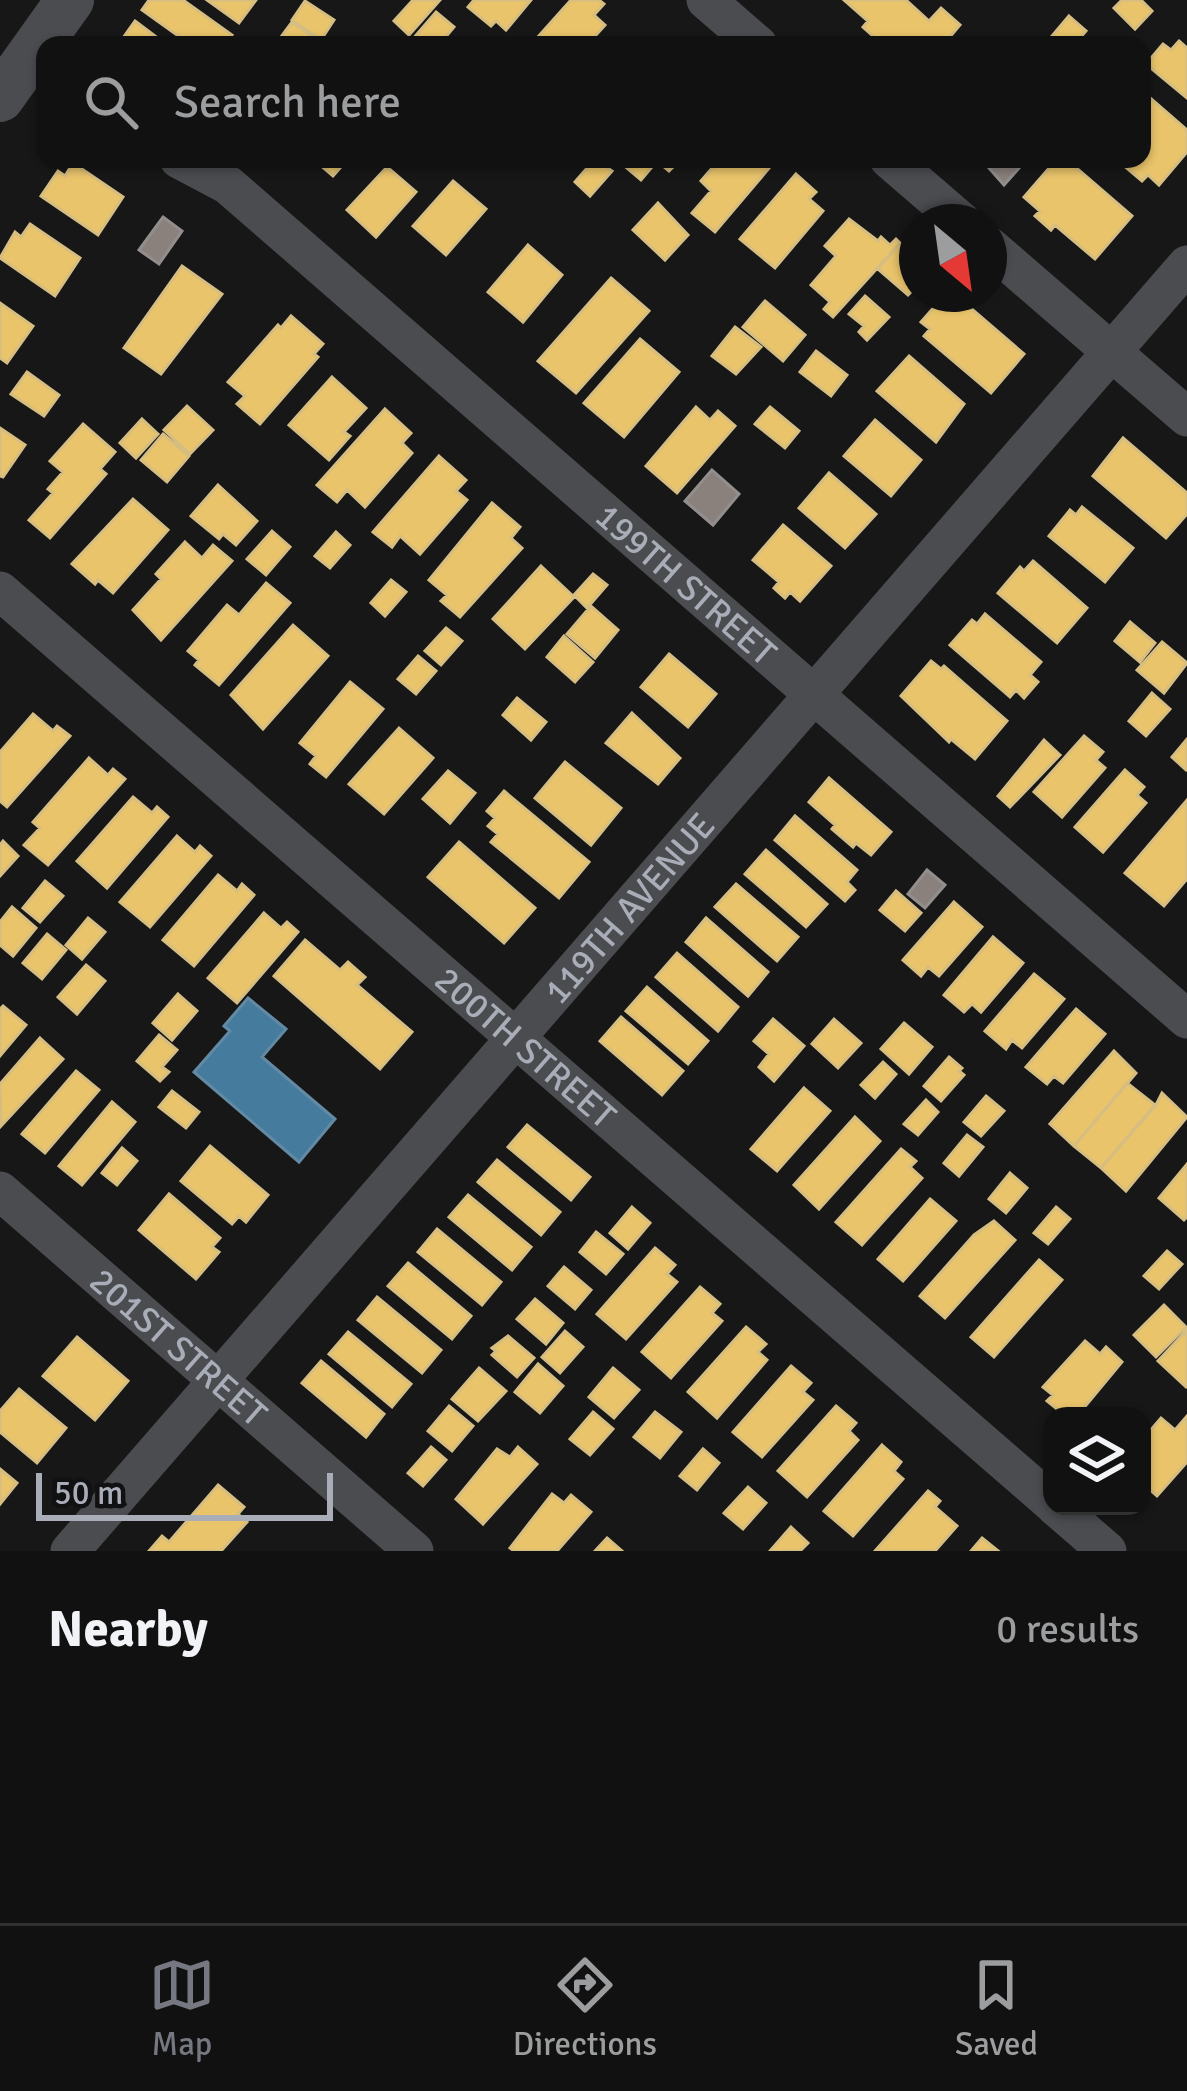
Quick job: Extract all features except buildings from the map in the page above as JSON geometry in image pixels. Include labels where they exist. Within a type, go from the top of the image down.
[{"type":"street","points":[[49,36],[70,0]]},
{"type":"street","points":[[706,0],[748,36]]},
{"type":"street","points":[[21,86],[36,60]]},
{"type":"street","name":"199TH STREET","points":[[196,168],[228,185],[1187,1019]]},
{"type":"street","points":[[899,168],[941,204]]},
{"type":"street","points":[[1007,261],[1187,417]]},
{"type":"street","name":"119TH AVENUE","points":[[70,1551],[1187,265]]},
{"type":"street","name":"200TH STREET","points":[[0,591],[1043,1495]]},
{"type":"street","name":"201ST STREET","points":[[0,1190],[414,1551]]},
{"type":"street","name":"200TH STREET","points":[[1066,1515],[1107,1551]]}]
